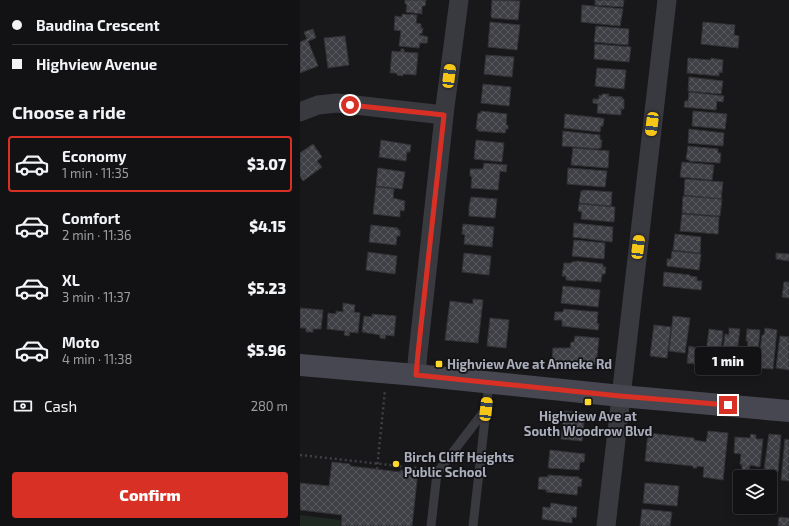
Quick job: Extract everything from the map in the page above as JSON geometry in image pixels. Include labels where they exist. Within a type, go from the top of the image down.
[{"type":"street","points":[[416,375],[418,345],[458,0]]},
{"type":"street","points":[[606,526],[667,0]]},
{"type":"street","points":[[300,112],[318,105],[337,103],[444,115]]},
{"type":"street","points":[[300,365],[416,375],[620,396],[789,410]]},
{"type":"lane","points":[[473,526],[489,383]]},
{"type":"lane","points":[[431,526],[437,473],[486,409]]},
{"type":"path","points":[[376,469],[387,373]]},
{"type":"path","points":[[300,455],[426,469]]},
{"type":"shaded area","points":[[300,515],[341,520],[340,526],[300,526]]},
{"type":"building","points":[[405,0],[426,0],[425,6],[422,6],[422,14],[406,12],[407,4],[405,4]]},
{"type":"building","points":[[492,0],[520,1],[518,20],[492,18]]},
{"type":"building","points":[[595,0],[624,0],[623,7],[595,5]]},
{"type":"building","points":[[582,5],[623,9],[620,26],[581,22]]},
{"type":"building","points":[[402,14],[417,15],[416,23],[421,24],[421,28],[423,28],[422,34],[420,33],[420,35],[428,37],[427,43],[420,43],[419,48],[399,46],[401,31],[394,30],[395,16],[402,17]]},
{"type":"building","points":[[490,22],[520,25],[517,50],[488,47]]},
{"type":"building","points":[[703,22],[735,25],[734,35],[739,36],[738,48],[701,44]]},
{"type":"building","points":[[596,26],[629,29],[628,45],[594,42]]},
{"type":"building","points":[[313,29],[316,38],[308,41],[318,66],[300,73],[300,42],[307,39],[304,32]]},
{"type":"building","points":[[345,36],[349,65],[328,68],[324,38]]},
{"type":"building","points":[[595,44],[631,47],[629,62],[594,59]]},
{"type":"building","points":[[401,49],[404,49],[404,52],[418,53],[416,75],[403,74],[403,76],[397,75],[397,73],[390,73],[392,51],[401,52]]},
{"type":"building","points":[[486,55],[514,57],[512,77],[484,74]]},
{"type":"building","points":[[688,58],[711,60],[711,58],[723,60],[722,73],[719,72],[719,76],[687,73]]},
{"type":"building","points":[[597,68],[626,70],[624,89],[595,86]]},
{"type":"building","points":[[689,77],[723,81],[721,94],[688,91]]},
{"type":"building","points":[[483,84],[511,87],[509,106],[481,103]]},
{"type":"building","points":[[689,92],[724,96],[723,102],[717,101],[716,110],[684,107],[685,101],[688,101]]},
{"type":"building","points":[[602,94],[609,94],[608,96],[622,97],[622,99],[624,99],[624,109],[621,109],[621,115],[597,113],[598,104],[593,103],[593,99],[599,99],[599,95],[602,96]]},
{"type":"building","points":[[481,111],[507,114],[506,125],[508,125],[508,129],[506,129],[505,133],[478,131],[478,129],[476,129],[478,113],[481,113]]},
{"type":"building","points":[[693,111],[727,114],[725,129],[692,126]]},
{"type":"building","points":[[565,114],[601,118],[604,119],[603,126],[601,126],[600,132],[564,128]]},
{"type":"building","points":[[689,129],[724,133],[723,146],[688,143]]},
{"type":"building","points":[[563,131],[600,135],[600,140],[602,140],[601,148],[562,146]]},
{"type":"building","points":[[381,140],[411,145],[410,152],[407,152],[406,161],[379,157]]},
{"type":"building","points":[[476,140],[504,143],[502,162],[474,159]]},
{"type":"building","points":[[313,144],[322,157],[317,161],[322,167],[303,181],[300,176],[300,153]]},
{"type":"building","points":[[688,146],[718,149],[718,153],[721,153],[720,163],[689,161],[686,159]]},
{"type":"building","points":[[573,148],[609,151],[608,168],[571,165]]},
{"type":"building","points":[[682,162],[714,165],[712,180],[680,177]]},
{"type":"building","points":[[484,163],[507,165],[506,172],[500,171],[498,190],[471,188],[472,177],[470,176],[470,169],[483,169]]},
{"type":"building","points":[[378,168],[405,172],[402,189],[376,186]]},
{"type":"building","points":[[568,168],[607,171],[605,187],[567,184]]},
{"type":"building","points":[[685,179],[723,182],[721,199],[684,195]]},
{"type":"building","points":[[376,187],[394,189],[393,198],[405,201],[404,211],[400,210],[400,217],[373,214]]},
{"type":"building","points":[[581,191],[612,192],[611,206],[579,203]]},
{"type":"building","points":[[683,196],[722,199],[720,216],[682,213]]},
{"type":"building","points":[[471,197],[497,199],[495,218],[469,216]]},
{"type":"building","points":[[579,204],[615,207],[614,222],[581,219],[582,212],[578,211]]},
{"type":"building","points":[[682,214],[719,217],[718,234],[680,231]]},
{"type":"building","points":[[574,223],[613,227],[612,242],[573,237]]},
{"type":"building","points":[[463,224],[494,227],[492,247],[464,244],[465,235],[462,234]]},
{"type":"building","points":[[371,225],[398,228],[398,230],[400,230],[400,236],[397,236],[396,245],[369,242]]},
{"type":"building","points":[[675,234],[701,237],[700,253],[673,250]]},
{"type":"building","points":[[574,240],[605,243],[604,259],[572,256]]},
{"type":"building","points":[[672,251],[701,254],[699,270],[667,266],[667,259],[671,259]]},
{"type":"building","points":[[368,252],[397,256],[395,274],[366,270]]},
{"type":"building","points":[[464,253],[491,256],[489,275],[462,272]]},
{"type":"building","points":[[776,253],[789,254],[789,261],[776,259]]},
{"type":"building","points":[[578,261],[603,264],[603,267],[606,267],[605,274],[602,274],[601,282],[566,280],[566,276],[562,276],[564,263]]},
{"type":"building","points":[[664,272],[697,277],[697,281],[702,281],[701,290],[663,286]]},
{"type":"building","points":[[784,282],[789,282],[789,298],[782,297]]},
{"type":"building","points":[[563,286],[600,290],[598,307],[561,303]]},
{"type":"building","points":[[473,299],[483,300],[478,343],[445,340],[450,301],[473,304]]},
{"type":"building","points":[[343,303],[355,305],[354,312],[360,313],[358,333],[350,332],[349,336],[344,335],[345,331],[327,329],[328,313],[336,314],[336,311],[343,312]]},
{"type":"building","points":[[300,308],[323,310],[321,329],[313,329],[313,332],[306,332],[306,328],[300,328]]},
{"type":"building","points":[[564,309],[598,312],[598,330],[562,326],[562,320],[554,320],[555,312],[563,312]]},
{"type":"building","points":[[372,314],[396,316],[394,336],[386,335],[385,339],[380,338],[380,335],[362,332],[364,316],[372,317]]},
{"type":"building","points":[[673,316],[690,318],[685,353],[669,351]]},
{"type":"building","points":[[490,318],[509,320],[506,348],[487,346]]},
{"type":"building","points":[[654,325],[671,327],[667,358],[650,356]]},
{"type":"building","points":[[729,328],[740,329],[736,361],[722,360],[725,334],[729,335]]},
{"type":"building","points":[[765,328],[777,330],[773,369],[758,368],[762,335],[764,335]]},
{"type":"building","points":[[709,329],[723,331],[719,371],[704,369]]},
{"type":"building","points":[[747,329],[760,330],[757,364],[755,368],[742,367],[743,364],[746,364],[748,342],[746,341]]},
{"type":"building","points":[[575,336],[599,338],[596,365],[552,361],[553,348],[570,348],[571,342],[574,342]]},
{"type":"building","points":[[780,336],[789,337],[789,370],[776,368]]},
{"type":"building","points":[[689,346],[703,349],[701,365],[687,363]]},
{"type":"building","points":[[564,411],[585,413],[582,441],[561,439]]},
{"type":"building","points":[[708,431],[728,433],[723,480],[703,477],[704,467],[697,466],[697,468],[693,468],[693,466],[645,461],[648,433],[694,438],[694,440],[706,442]]},
{"type":"building","points":[[751,434],[756,435],[756,439],[763,439],[760,467],[750,465],[749,470],[742,470],[742,465],[740,464],[741,454],[734,453],[735,437],[750,438]]},
{"type":"building","points":[[769,434],[781,435],[778,472],[777,470],[764,470]]},
{"type":"building","points":[[785,439],[789,440],[789,481],[781,480]]},
{"type":"building","points":[[550,450],[585,454],[584,462],[580,462],[579,470],[548,468]]},
{"type":"building","points":[[332,462],[350,464],[350,466],[400,472],[400,470],[418,472],[412,526],[341,526],[342,515],[300,510],[300,483],[329,486]]},
{"type":"building","points":[[548,475],[579,477],[579,479],[582,479],[581,487],[578,486],[577,495],[546,492],[547,490],[538,489],[539,477],[548,477]]},
{"type":"building","points":[[645,483],[679,486],[677,506],[643,503]]},
{"type":"building","points":[[551,503],[577,507],[576,518],[572,517],[572,523],[542,519],[543,507],[550,508]]},
{"type":"building","points":[[642,509],[672,512],[670,526],[640,526]]},
{"type":"building","points":[[779,517],[789,518],[789,526],[778,526]]},
{"type":"place","name":"Highview Ave at Anneke Rd","points":[[439,364]]},
{"type":"place","name":"Highview Ave at South Woodrow Blvd","points":[[588,402]]},
{"type":"place","name":"Birch Cliff Heights Public School","points":[[396,464]]},
{"type":"route","points":[[350,105],[444,115],[416,375],[620,396],[728,405]]}]
